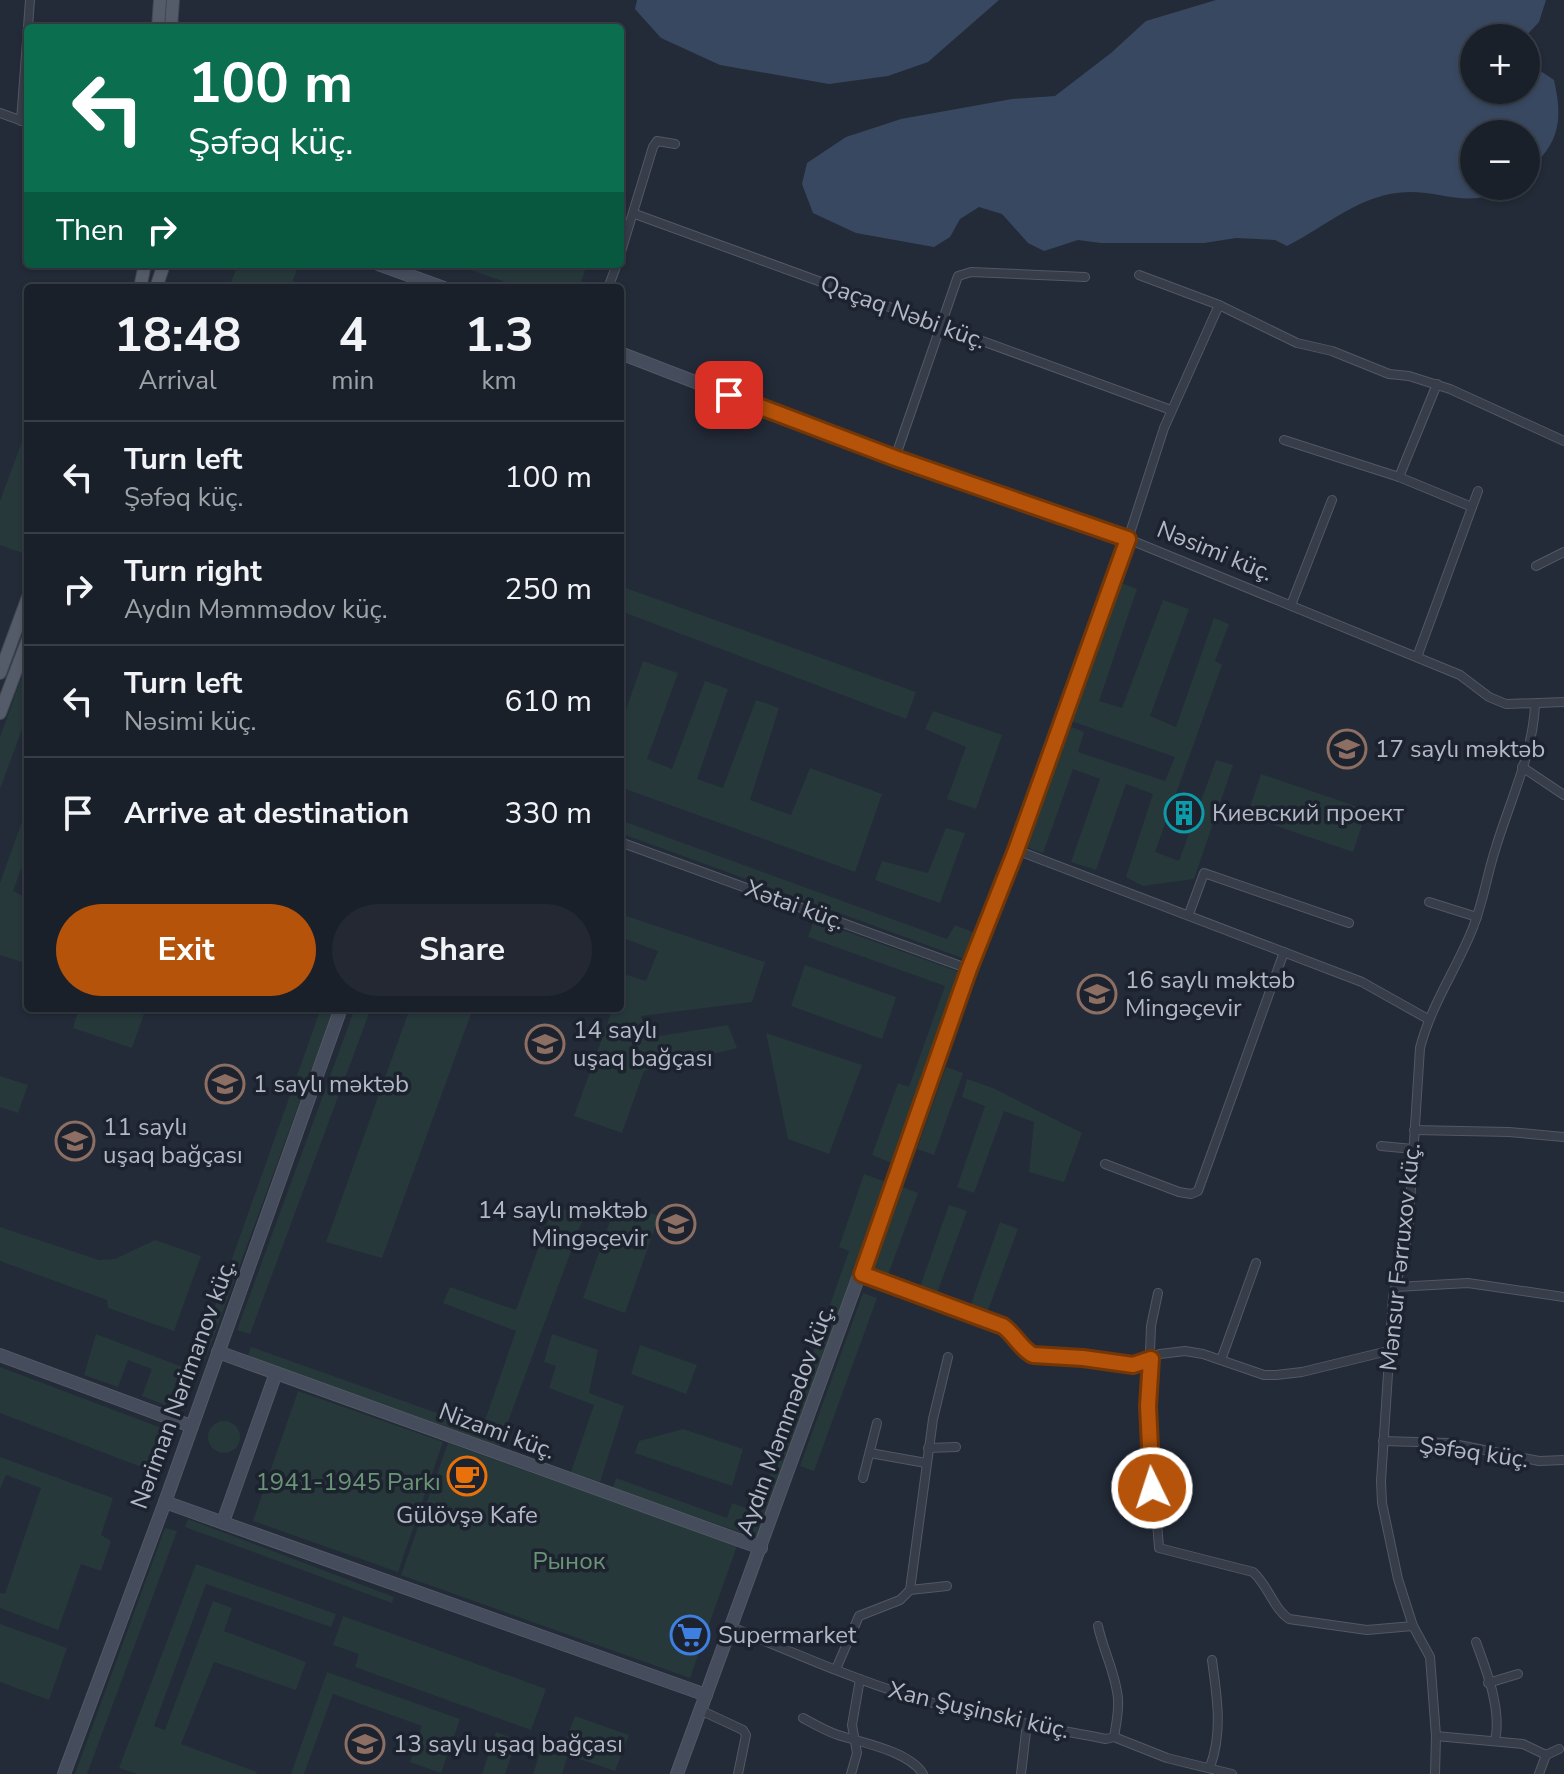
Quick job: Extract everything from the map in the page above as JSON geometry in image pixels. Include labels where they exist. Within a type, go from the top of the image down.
[{"type":"main road","points":[[158,24],[160,0]]},
{"type":"main road","points":[[171,24],[173,0]]},
{"type":"main road","points":[[0,713],[4,675],[24,610]]},
{"type":"main road","points":[[4,675],[24,645]]},
{"type":"street","points":[[29,24],[30,0]]},
{"type":"street","points":[[0,113],[24,122]]},
{"type":"street","points":[[624,244],[653,147],[657,141],[675,144]]},
{"type":"street","name":"Qaçaq Nəbi küç.","points":[[635,214],[1171,410]]},
{"type":"street","points":[[389,268],[433,284]]},
{"type":"street","points":[[895,458],[958,276],[962,273],[1085,277]]},
{"type":"street","points":[[1139,275],[1219,305],[1297,343],[1332,351],[1389,374],[1437,384],[1564,441]]},
{"type":"street","points":[[1128,539],[1171,410],[1219,305]]},
{"type":"street","name":"Nəsimi küç.","points":[[624,355],[895,458],[1128,539],[1466,678],[1497,701],[1517,706],[1564,702]]},
{"type":"street","points":[[1399,477],[1437,384]]},
{"type":"street","points":[[1284,440],[1399,477],[1472,507]]},
{"type":"street","points":[[1417,657],[1478,491]]},
{"type":"street","points":[[1291,605],[1332,500]]},
{"type":"street","name":"Aydın Məmmədov küç.","points":[[677,1774],[1128,539]]},
{"type":"street","points":[[1536,566],[1564,552]]},
{"type":"street","name":"Mənsur Fərruxov küç.","points":[[1435,1774],[1436,1736],[1430,1657],[1413,1626],[1391,1551],[1382,1503],[1388,1351],[1396,1287],[1408,1235],[1418,1065],[1428,1019],[1477,917],[1487,874],[1522,767],[1535,705]]},
{"type":"street","points":[[1522,767],[1564,795]]},
{"type":"street","name":"Xətai küç.","points":[[624,843],[969,969]]},
{"type":"street","points":[[1016,850],[1362,982],[1428,1019]]},
{"type":"street","points":[[1189,914],[1204,873],[1349,923]]},
{"type":"street","points":[[1429,902],[1477,917]]},
{"type":"street","points":[[1105,1164],[1179,1192],[1191,1194],[1198,1191],[1284,952]]},
{"type":"street","name":"Nəriman Nərimanov küç.","points":[[64,1774],[165,1502],[340,1012]]},
{"type":"street","points":[[1414,1130],[1509,1132],[1564,1137]]},
{"type":"street","points":[[1381,1146],[1413,1149]]},
{"type":"street","points":[[1221,1360],[1256,1263]]},
{"type":"street","points":[[862,1274],[1003,1326],[1016,1336],[1027,1353],[1033,1355],[1133,1365],[1171,1351],[1203,1354],[1264,1375],[1276,1375],[1302,1372],[1388,1351]]},
{"type":"street","points":[[1396,1287],[1468,1283],[1564,1297]]},
{"type":"street","points":[[1158,1293],[1151,1326],[1148,1427],[1159,1548],[1253,1572],[1261,1578],[1282,1614],[1289,1619],[1367,1630],[1413,1626]]},
{"type":"street","name":"Nizami küç.","points":[[218,1352],[761,1548]]},
{"type":"street","points":[[0,1355],[191,1426]]},
{"type":"street","points":[[836,1669],[859,1616],[900,1600],[910,1590],[928,1448],[948,1357]]},
{"type":"street","points":[[223,1522],[276,1373]]},
{"type":"street","points":[[863,1478],[877,1423]]},
{"type":"street","name":"Şəfəq küç.","points":[[1383,1441],[1449,1443],[1539,1461],[1564,1460]]},
{"type":"street","points":[[928,1448],[956,1447]]},
{"type":"street","points":[[870,1453],[926,1463]]},
{"type":"street","points":[[165,1502],[706,1695]]},
{"type":"street","points":[[910,1590],[947,1586]]},
{"type":"street","points":[[1098,1626],[1119,1704],[1114,1737]]},
{"type":"street","name":"Xan Şuşinski küç.","points":[[731,1627],[860,1679],[956,1709],[1106,1739],[1114,1737],[1167,1758],[1232,1774]]},
{"type":"street","points":[[1476,1642],[1497,1729],[1495,1741]]},
{"type":"street","points":[[1210,1767],[1217,1749],[1219,1718],[1212,1660]]},
{"type":"street","points":[[1488,1683],[1518,1674]]},
{"type":"street","points":[[851,1774],[857,1753],[852,1725],[860,1679]]},
{"type":"street","points":[[700,1710],[743,1730],[746,1735],[738,1774]]},
{"type":"street","points":[[803,1718],[830,1732],[877,1745],[916,1765],[923,1774]]},
{"type":"street","points":[[1021,1774],[1027,1723]]},
{"type":"street","points":[[1436,1736],[1523,1744],[1546,1755]]},
{"type":"street","points":[[1539,1774],[1546,1755],[1559,1749]]},
{"type":"green space","points":[[236,268],[298,268],[292,284],[230,284]]},
{"type":"green space","points":[[465,268],[586,268],[580,284],[511,284]]},
{"type":"green space","points":[[24,436],[24,554],[0,545],[0,501]]},
{"type":"green space","points":[[1121,583],[1137,589],[1099,701],[1122,708],[1163,600],[1189,609],[1150,716],[1176,727],[1214,618],[1229,624],[1215,661],[1222,665],[1155,852],[1179,861],[1216,760],[1233,765],[1194,879],[1143,886],[1126,877],[1153,794],[1126,784],[1096,870],[1071,862],[1100,779],[1073,769],[1043,853],[1026,847],[1069,726],[1084,732],[1078,752],[1165,781],[1175,757],[1071,721]]},
{"type":"green space","points":[[624,587],[916,692],[906,719],[624,612]]},
{"type":"green space","points":[[643,661],[678,673],[647,759],[672,769],[705,681],[728,689],[697,779],[723,788],[756,700],[779,708],[750,800],[791,815],[810,768],[882,794],[855,872],[624,788],[624,716]]},
{"type":"green space","points":[[24,671],[24,724],[0,789],[0,737]]},
{"type":"green space","points":[[933,711],[1002,735],[976,809],[947,799],[966,747],[925,729]]},
{"type":"green space","points":[[1261,774],[1367,810],[1353,852],[1247,816]]},
{"type":"green space","points":[[24,816],[24,870],[21,869],[13,891],[24,896],[24,963],[0,955],[0,883]]},
{"type":"green space","points":[[624,821],[947,939],[955,925],[975,933],[965,959],[624,834]]},
{"type":"green space","points":[[946,828],[965,833],[940,903],[875,880],[882,861],[928,873]]},
{"type":"green space","points":[[624,915],[765,962],[752,1002],[641,1016],[647,1038],[728,1025],[737,1048],[644,1071],[622,1133],[574,1116],[612,1012],[624,1012],[624,974],[646,981],[658,951],[624,938]]},
{"type":"green space","points":[[814,920],[962,973],[892,1163],[872,1155],[898,1083],[909,1087],[945,986],[808,937]]},
{"type":"green space","points":[[805,965],[896,997],[882,1039],[791,1006]]},
{"type":"green space","points":[[78,1012],[145,1012],[132,1048],[73,1028]]},
{"type":"green space","points":[[320,1012],[333,1012],[204,1363],[196,1360]]},
{"type":"green space","points":[[354,1012],[370,1012],[250,1334],[237,1330]]},
{"type":"green space","points":[[409,1012],[472,1012],[382,1258],[326,1242]]},
{"type":"green space","points":[[766,1033],[862,1065],[829,1154],[788,1139]]},
{"type":"green space","points":[[946,1067],[963,1073],[934,1155],[917,1149]]},
{"type":"green space","points":[[0,1076],[28,1085],[18,1113],[0,1107]]},
{"type":"green space","points":[[967,1079],[993,1088],[1082,1133],[1064,1182],[1029,1172],[1034,1122],[1004,1111],[974,1193],[957,1187],[985,1106],[962,1097]]},
{"type":"green space","points":[[864,1174],[886,1182],[757,1538],[613,1488],[616,1478],[727,1518],[732,1503],[757,1512],[849,1251],[839,1247]]},
{"type":"green space","points":[[900,1186],[918,1193],[888,1275],[871,1268]]},
{"type":"green space","points":[[617,1201],[659,1216],[625,1313],[583,1298]]},
{"type":"green space","points":[[554,1205],[584,1216],[499,1446],[248,1356],[251,1347],[482,1429],[516,1331],[443,1303],[450,1287],[516,1310]]},
{"type":"green space","points":[[949,1205],[967,1211],[937,1293],[920,1287]]},
{"type":"green space","points":[[1000,1222],[1018,1229],[988,1310],[971,1304]]},
{"type":"green space","points":[[0,1227],[99,1260],[115,1259],[155,1240],[201,1256],[174,1331],[108,1308],[107,1300],[0,1261]]},
{"type":"green space","points":[[863,1293],[877,1298],[814,1471],[800,1466]]},
{"type":"green space","points":[[96,1334],[185,1368],[165,1405],[142,1396],[152,1369],[128,1360],[118,1387],[84,1375]]},
{"type":"green space","points":[[552,1334],[598,1350],[589,1393],[624,1406],[600,1482],[571,1472],[594,1405],[549,1388],[556,1366],[544,1362]]},
{"type":"green space","points":[[640,1345],[697,1365],[686,1394],[631,1374]]},
{"type":"green space","points":[[0,1367],[172,1432],[157,1473],[0,1413]]},
{"type":"green space","name":"1941-1945 Parkı","points":[[298,1391],[443,1442],[398,1572],[253,1521]]},
{"type":"green space","points":[[224,1421],[235,1426],[240,1437],[235,1448],[224,1453],[213,1448],[208,1437],[213,1426]]},
{"type":"green space","points":[[683,1429],[743,1449],[732,1486],[635,1453],[639,1441]]},
{"type":"green space","name":"Рынок","points":[[448,1443],[737,1546],[690,1678],[401,1575]]},
{"type":"green space","points":[[0,1457],[113,1498],[101,1535],[111,1541],[101,1571],[81,1564],[58,1630],[0,1608],[0,1593],[5,1594],[41,1488],[6,1475],[0,1489]]},
{"type":"green space","points":[[188,1519],[394,1597],[392,1603],[185,1527]]},
{"type":"green space","points":[[165,1528],[177,1531],[87,1774],[75,1774]]},
{"type":"green space","points":[[196,1564],[336,1614],[331,1627],[206,1584],[154,1726],[165,1730],[213,1601],[232,1608],[224,1631],[306,1662],[296,1690],[214,1662],[181,1744],[256,1774],[137,1774],[119,1768]]},
{"type":"green space","points":[[343,1616],[546,1689],[531,1730],[355,1667],[359,1654],[333,1645]]},
{"type":"green space","points":[[0,1624],[67,1648],[49,1700],[0,1682]]},
{"type":"green space","points":[[327,1672],[460,1719],[441,1773],[410,1762],[422,1726],[333,1694],[304,1774],[291,1774]]},
{"type":"green space","points":[[575,1716],[629,1735],[615,1771],[568,1755],[562,1774],[533,1774],[541,1750],[560,1756]]},
{"type":"green space","points":[[496,1732],[517,1740],[505,1774],[482,1774]]},
{"type":"water","points":[[637,0],[999,0],[928,62],[888,76],[829,84],[720,65],[661,38],[635,9]]},
{"type":"water","points":[[1216,0],[1546,0],[1537,24],[1460,24],[1460,104],[1540,104],[1540,71],[1554,80],[1558,107],[1556,130],[1540,158],[1540,120],[1460,120],[1460,198],[1410,192],[1376,198],[1287,246],[1275,240],[1236,238],[1204,243],[1101,243],[1078,240],[1044,251],[1028,243],[1002,214],[979,207],[960,219],[950,237],[934,247],[856,233],[813,213],[802,184],[807,163],[846,137],[901,119],[1012,99],[1055,96],[1111,53],[1146,21]]},
{"type":"place","name":"17 saylı məktəb","points":[[1347,749]]},
{"type":"place","name":"Киевский проект","points":[[1184,813]]},
{"type":"place","name":"16 saylı məktəb Mingəçevir","points":[[1097,994]]},
{"type":"place","name":"14 saylı uşaq bağçası","points":[[545,1044]]},
{"type":"place","name":"1 saylı məktəb","points":[[225,1084]]},
{"type":"place","name":"11 saylı uşaq bağçası","points":[[75,1141]]},
{"type":"place","name":"14 saylı məktəb Mingəçevir","points":[[676,1224]]},
{"type":"place","name":"Gülövşə Kafe","points":[[467,1476]]},
{"type":"place","name":"Supermarket","points":[[690,1635]]},
{"type":"place","name":"13 saylı uşaq bağçası","points":[[365,1744]]},
{"type":"route","points":[[729,395],[895,458],[1128,539],[1016,850],[969,969],[862,1274],[1003,1326],[1016,1336],[1027,1353],[1033,1355],[1133,1365],[1151,1359],[1148,1427],[1152,1488]]}]
